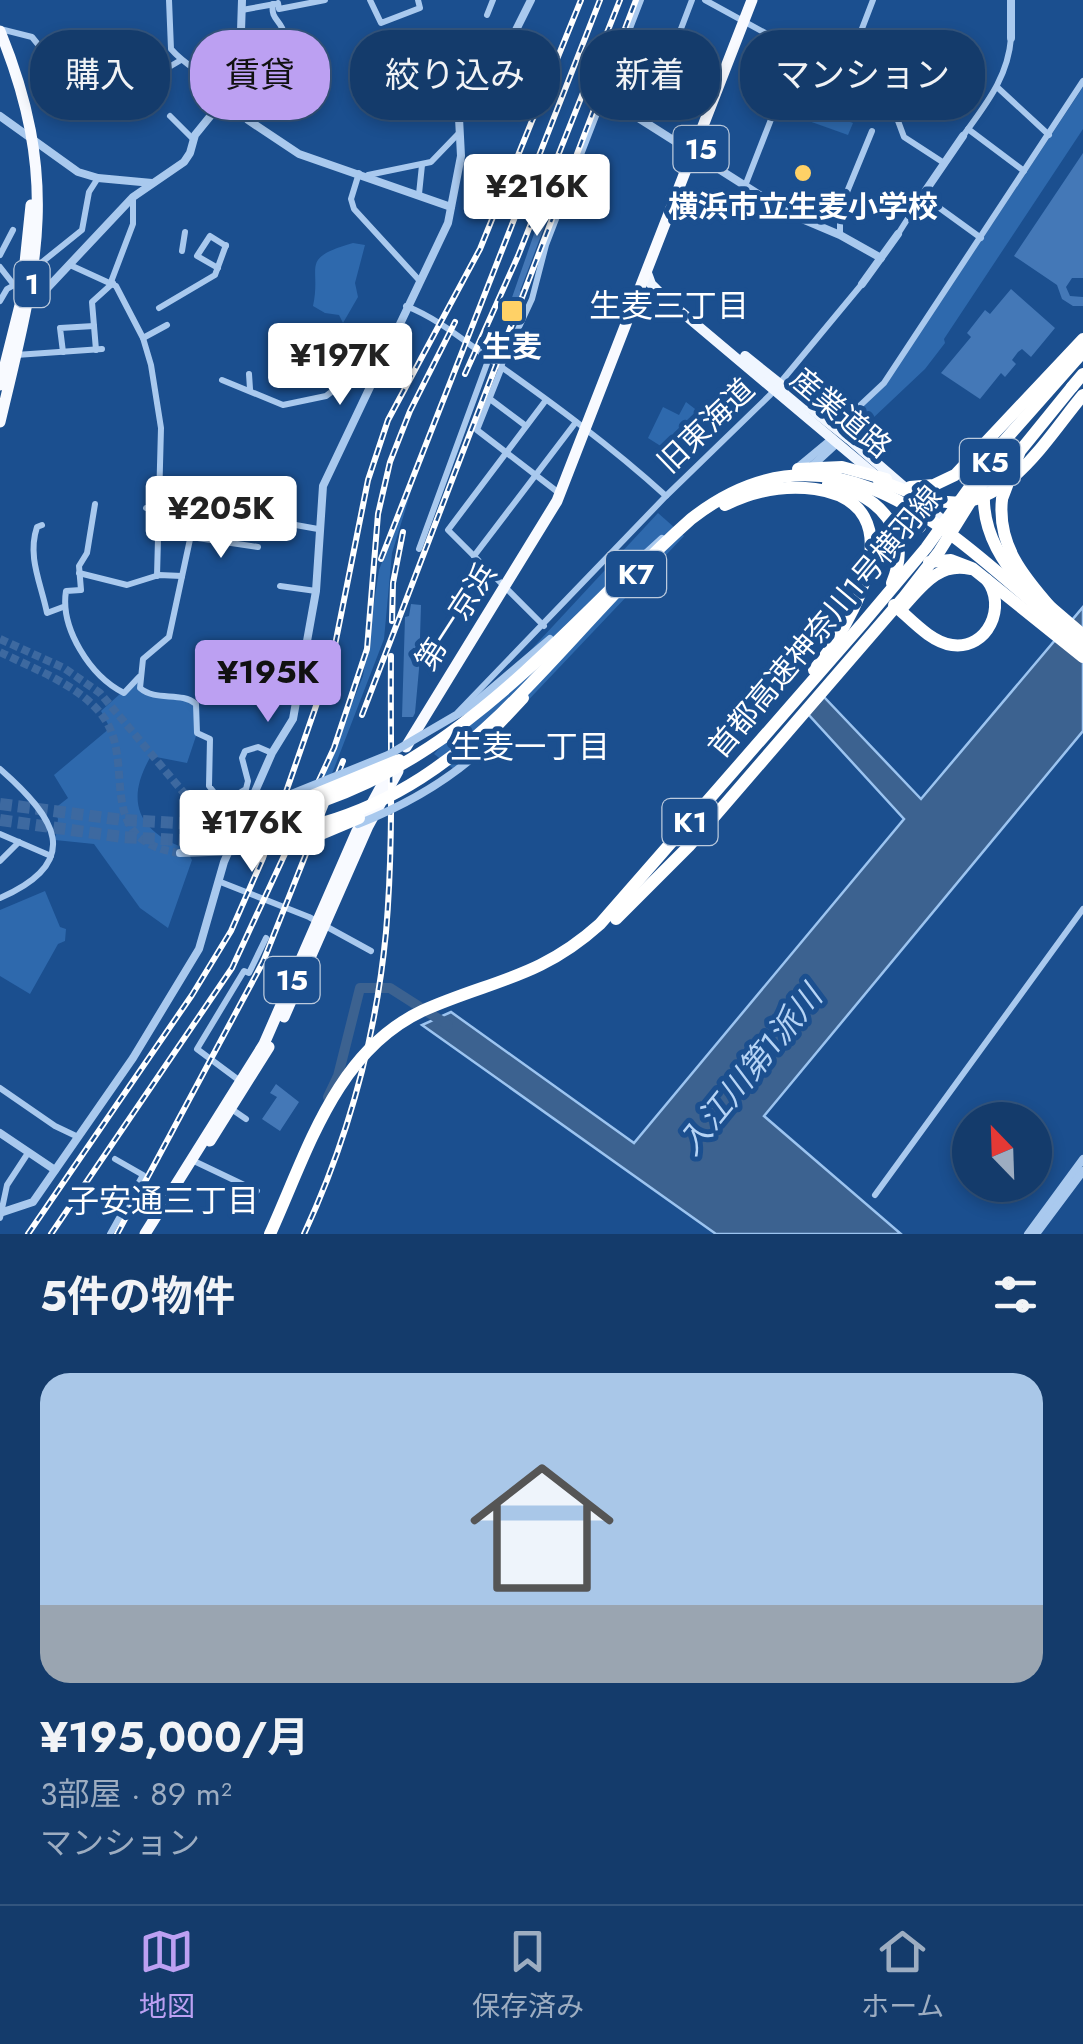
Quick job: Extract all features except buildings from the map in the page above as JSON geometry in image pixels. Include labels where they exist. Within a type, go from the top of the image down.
[{"type":"highway","name":"第一京浜","points":[[149,1234],[264,1044],[368,826],[426,719],[548,522],[584,428],[648,284],[755,0]]},
{"type":"highway","name":"1","points":[[0,30],[24,96],[38,204],[36,267],[6,341],[0,384]]},
{"type":"highway","name":"1","points":[[0,50],[30,138],[31,208],[19,282],[25,301],[0,422]]},
{"type":"highway","points":[[776,473],[842,467],[912,487],[940,484],[964,466],[1083,340]]},
{"type":"highway","name":"K5","points":[[1083,340],[1000,439],[989,463],[983,498],[991,538],[1013,574],[1083,640]]},
{"type":"highway","name":"首都高速神奈川1号横羽線","points":[[270,1234],[340,1084],[370,1047],[424,1010],[507,982],[557,958],[600,924],[918,557],[991,458],[1083,352]]},
{"type":"highway","name":"首都高速神奈川1号横羽線","points":[[278,1234],[342,1099],[375,1053],[432,1016],[545,973],[577,953],[614,920],[689,846],[839,674],[927,569],[996,464],[1083,363]]},
{"type":"highway","name":"K5","points":[[1083,374],[1020,451],[1007,479],[1002,506],[1003,530],[1011,555],[1052,609],[1083,640]]},
{"type":"highway","points":[[733,492],[787,473],[826,469],[865,476],[940,502],[970,501],[988,495],[1007,481],[1083,394]]},
{"type":"highway","name":"第一京浜","points":[[507,589],[554,522],[584,428]]},
{"type":"highway","name":"K7","points":[[196,824],[255,820],[342,796],[405,766],[476,714],[552,634],[676,523],[723,491],[776,473],[837,471],[877,482],[926,506],[1052,609]]},
{"type":"highway","name":"K7","points":[[196,841],[257,837],[308,826],[375,803],[424,777],[482,734],[691,519],[733,492],[776,478],[850,480],[885,491],[930,518],[1083,640]]},
{"type":"highway","points":[[676,523],[722,495],[770,482],[826,484],[858,492],[874,502],[895,530],[898,564],[887,593],[844,656]]},
{"type":"highway","points":[[617,595],[669,544],[712,512],[755,493],[795,488],[840,496],[865,520],[871,550],[858,600]]},
{"type":"highway","points":[[647,872],[692,810],[822,660],[858,600],[886,541],[908,528],[924,527],[947,534],[994,562]]},
{"type":"highway","points":[[758,744],[889,606],[923,558]]},
{"type":"highway","points":[[614,920],[844,656],[910,574],[925,563],[946,560],[976,571],[1083,657]]},
{"type":"highway","points":[[839,674],[922,586],[948,568],[970,569],[990,583],[996,607],[986,631],[967,644],[946,644],[889,606]]},
{"type":"highway","points":[[308,826],[382,796],[444,756],[487,722],[590,617]]},
{"type":"highway","points":[[241,810],[310,797],[402,758],[496,692],[552,634]]},
{"type":"highway","points":[[302,842],[398,800],[447,771],[487,739],[554,662]]},
{"type":"highway","name":"第一京浜","points":[[149,1234],[277,1033],[322,924]]},
{"type":"main road","name":"産業道路","points":[[648,284],[949,533]]},
{"type":"main road","points":[[648,284],[651,294],[667,296]]},
{"type":"main road","points":[[889,606],[1083,382]]},
{"type":"main road","name":"産業道路","points":[[777,388],[800,401],[835,440]]},
{"type":"main road","points":[[923,558],[949,533]]},
{"type":"street","points":[[169,0],[169,43],[190,66]]},
{"type":"street","points":[[276,2],[279,9],[325,0]]},
{"type":"street","points":[[370,0],[381,23],[420,8],[418,0]]},
{"type":"street","points":[[487,15],[492,0]]},
{"type":"street","points":[[516,30],[531,0]]},
{"type":"street","points":[[631,30],[642,0]]},
{"type":"street","points":[[646,123],[692,0]]},
{"type":"street","points":[[705,0],[759,30]]},
{"type":"street","points":[[862,30],[874,0]]},
{"type":"street","name":"旧東海道","points":[[426,719],[444,726],[552,634],[666,496],[777,388],[862,284],[997,87],[1006,69],[1011,38],[1011,0]]},
{"type":"street","points":[[242,30],[242,5],[276,2]]},
{"type":"street","points":[[276,2],[271,12],[281,30]]},
{"type":"street","points":[[0,30],[4,27],[32,37],[58,69],[102,90],[140,84],[181,60]]},
{"type":"street","points":[[180,853],[238,851],[302,842],[392,810],[462,767],[496,736],[590,617],[691,523],[730,501],[802,472],[835,440],[884,383],[1083,81]]},
{"type":"street","points":[[997,87],[1049,135]]},
{"type":"street","points":[[170,116],[193,140]]},
{"type":"street","points":[[25,301],[38,298],[134,197],[184,162],[193,140],[208,120]]},
{"type":"street","points":[[251,120],[300,154],[451,208]]},
{"type":"street","points":[[0,1214],[29,1205],[133,1058],[199,950],[218,881],[272,753],[293,718],[316,591],[323,486],[442,236],[461,156],[459,120]]},
{"type":"street","points":[[560,494],[477,430],[532,300],[546,245],[598,120]]},
{"type":"street","points":[[641,120],[788,213],[881,258]]},
{"type":"street","points":[[745,186],[771,120]]},
{"type":"street","points":[[898,120],[904,137],[944,162]]},
{"type":"street","points":[[2,122],[74,170],[98,178],[152,183]]},
{"type":"street","points":[[840,235],[840,208],[872,131]]},
{"type":"street","points":[[966,132],[1024,172]]},
{"type":"street","points":[[364,174],[422,165],[441,156],[459,133]]},
{"type":"street","points":[[418,194],[422,165]]},
{"type":"street","points":[[364,174],[352,199],[354,209],[419,280]]},
{"type":"street","points":[[36,267],[82,230],[89,192],[98,178]]},
{"type":"street","points":[[925,193],[980,238]]},
{"type":"street","points":[[16,355],[100,350],[92,302],[112,282],[134,224],[134,197]]},
{"type":"street","points":[[0,255],[12,230]]},
{"type":"street","points":[[182,251],[186,232]]},
{"type":"street","points":[[159,308],[215,275],[218,268],[226,245],[210,236],[198,256],[218,268]]},
{"type":"street","points":[[70,265],[112,282],[144,338],[161,428],[156,576]]},
{"type":"street","points":[[0,267],[19,282],[0,301]]},
{"type":"street","points":[[406,306],[435,318],[584,428],[666,496]]},
{"type":"street","points":[[144,338],[168,325]]},
{"type":"street","points":[[62,352],[60,328],[94,326]]},
{"type":"street","points":[[419,549],[489,358]]},
{"type":"street","points":[[222,380],[283,405],[326,396],[367,365],[378,368]]},
{"type":"street","points":[[249,374],[250,390]]},
{"type":"street","points":[[490,399],[526,426]]},
{"type":"street","points":[[547,400],[448,530],[552,634],[694,513],[728,494],[800,466],[835,440]]},
{"type":"street","points":[[474,556],[535,475],[584,428]]},
{"type":"street","points":[[95,504],[88,553],[79,566],[82,590],[66,591],[63,607],[84,658],[96,674],[124,693],[140,676]]},
{"type":"street","points":[[146,508],[249,526],[279,522],[318,529]]},
{"type":"street","points":[[195,516],[169,638],[143,660],[143,693],[188,698],[196,704],[198,733],[210,739],[208,778],[214,795],[236,795],[246,789],[248,781],[242,758],[246,750],[258,748],[272,753]]},
{"type":"street","points":[[42,525],[37,527],[33,540],[32,561],[47,613],[63,607]]},
{"type":"street","points":[[949,533],[1083,640]]},
{"type":"street","points":[[191,537],[258,548]]},
{"type":"street","points":[[80,572],[127,584],[139,584],[156,576],[182,576]]},
{"type":"street","points":[[280,586],[316,591]]},
{"type":"street","points":[[266,666],[301,679]]},
{"type":"street","points":[[0,898],[34,880],[51,856],[50,823],[1,773]]},
{"type":"street","points":[[194,804],[215,812],[241,810]]},
{"type":"street","points":[[0,834],[51,856]]},
{"type":"street","points":[[0,861],[19,842]]},
{"type":"street","points":[[218,881],[322,924],[371,951]]},
{"type":"street","points":[[875,1195],[1082,913]]},
{"type":"street","points":[[240,1080],[197,1049],[244,970],[250,973],[266,938]]},
{"type":"street","points":[[0,1088],[76,1136]]},
{"type":"street","points":[[229,1107],[246,1118]]},
{"type":"street","points":[[0,1133],[54,1170]]},
{"type":"street","points":[[0,1214],[8,1185],[28,1153]]},
{"type":"street","points":[[110,1234],[144,1175],[116,1159]]},
{"type":"street","points":[[1028,1234],[1083,1159]]},
{"type":"street","points":[[196,1162],[257,1191]]},
{"type":"street","points":[[1036,1234],[1083,1170]]},
{"type":"shaded area","points":[[1083,87],[1083,129],[944,339],[945,343],[925,369],[854,436],[842,426],[886,384]]},
{"type":"shaded area","points":[[806,120],[845,120],[853,123],[848,135]]},
{"type":"shaded area","points":[[353,243],[365,245],[355,283],[358,297],[343,323],[339,315],[313,306],[316,265],[325,254]]},
{"type":"shaded area","points":[[686,402],[708,419],[685,432],[667,450],[648,438],[663,407],[679,415]]},
{"type":"shaded area","points":[[420,462],[392,553],[384,639],[323,797],[314,800],[363,676],[379,570]]},
{"type":"shaded area","points":[[658,513],[684,536],[459,773],[434,754]]},
{"type":"shaded area","points":[[140,676],[143,693],[193,700],[197,733],[187,763],[151,756],[139,787],[140,812],[146,823],[156,833],[185,848],[192,860],[168,928],[140,908],[94,844],[55,840],[58,819],[54,809],[68,798],[54,775],[110,728],[101,711]]},
{"type":"shaded area","points":[[45,891],[60,927],[66,929],[65,941],[58,944],[30,994],[0,976],[0,910]]},
{"type":"water","points":[[1083,607],[1083,731],[764,1116],[901,1234],[716,1234],[422,1025],[451,1012],[634,1143],[904,819],[808,714],[824,697],[921,799]]},
{"type":"waterway","name":"入江川第1派川","points":[[328,1097],[338,1076],[360,988],[390,988],[448,1025]]},
{"type":"tunnel","points":[[0,639],[64,668],[100,693],[194,805]]},
{"type":"tunnel","points":[[0,652],[56,679],[95,707],[113,737],[126,817],[136,833],[153,846],[180,853]]},
{"type":"tunnel","points":[[0,804],[123,820],[196,824]]},
{"type":"tunnel","points":[[0,820],[122,837],[196,841]]},
{"type":"railway","points":[[28,1234],[192,995],[231,931],[263,858],[332,660],[368,480],[388,420],[480,249],[581,0]]},
{"type":"railway","points":[[381,559],[600,0]]},
{"type":"railway","points":[[465,374],[518,256],[620,0]]},
{"type":"railway","points":[[362,715],[636,0]]},
{"type":"railway","points":[[51,1234],[232,968],[334,748],[367,649],[378,514],[390,462],[410,411],[455,322]]},
{"type":"railway","points":[[392,621],[393,583],[403,532]]},
{"type":"railway","points":[[304,1234],[334,1162],[358,1087],[381,971],[390,863],[391,656]]},
{"type":"railway","points":[[117,1234],[263,962],[343,761]]},
{"type":"place","name":"横浜市立生麦小学校","points":[[803,173]]},
{"type":"place","name":"生麦","points":[[512,311]]},
{"type":"district","name":"生麦三丁目","points":[[669,306]]},
{"type":"district","name":"生麦一丁目","points":[[530,747]]},
{"type":"district","name":"子安通三丁目","points":[[163,1201]]}]
